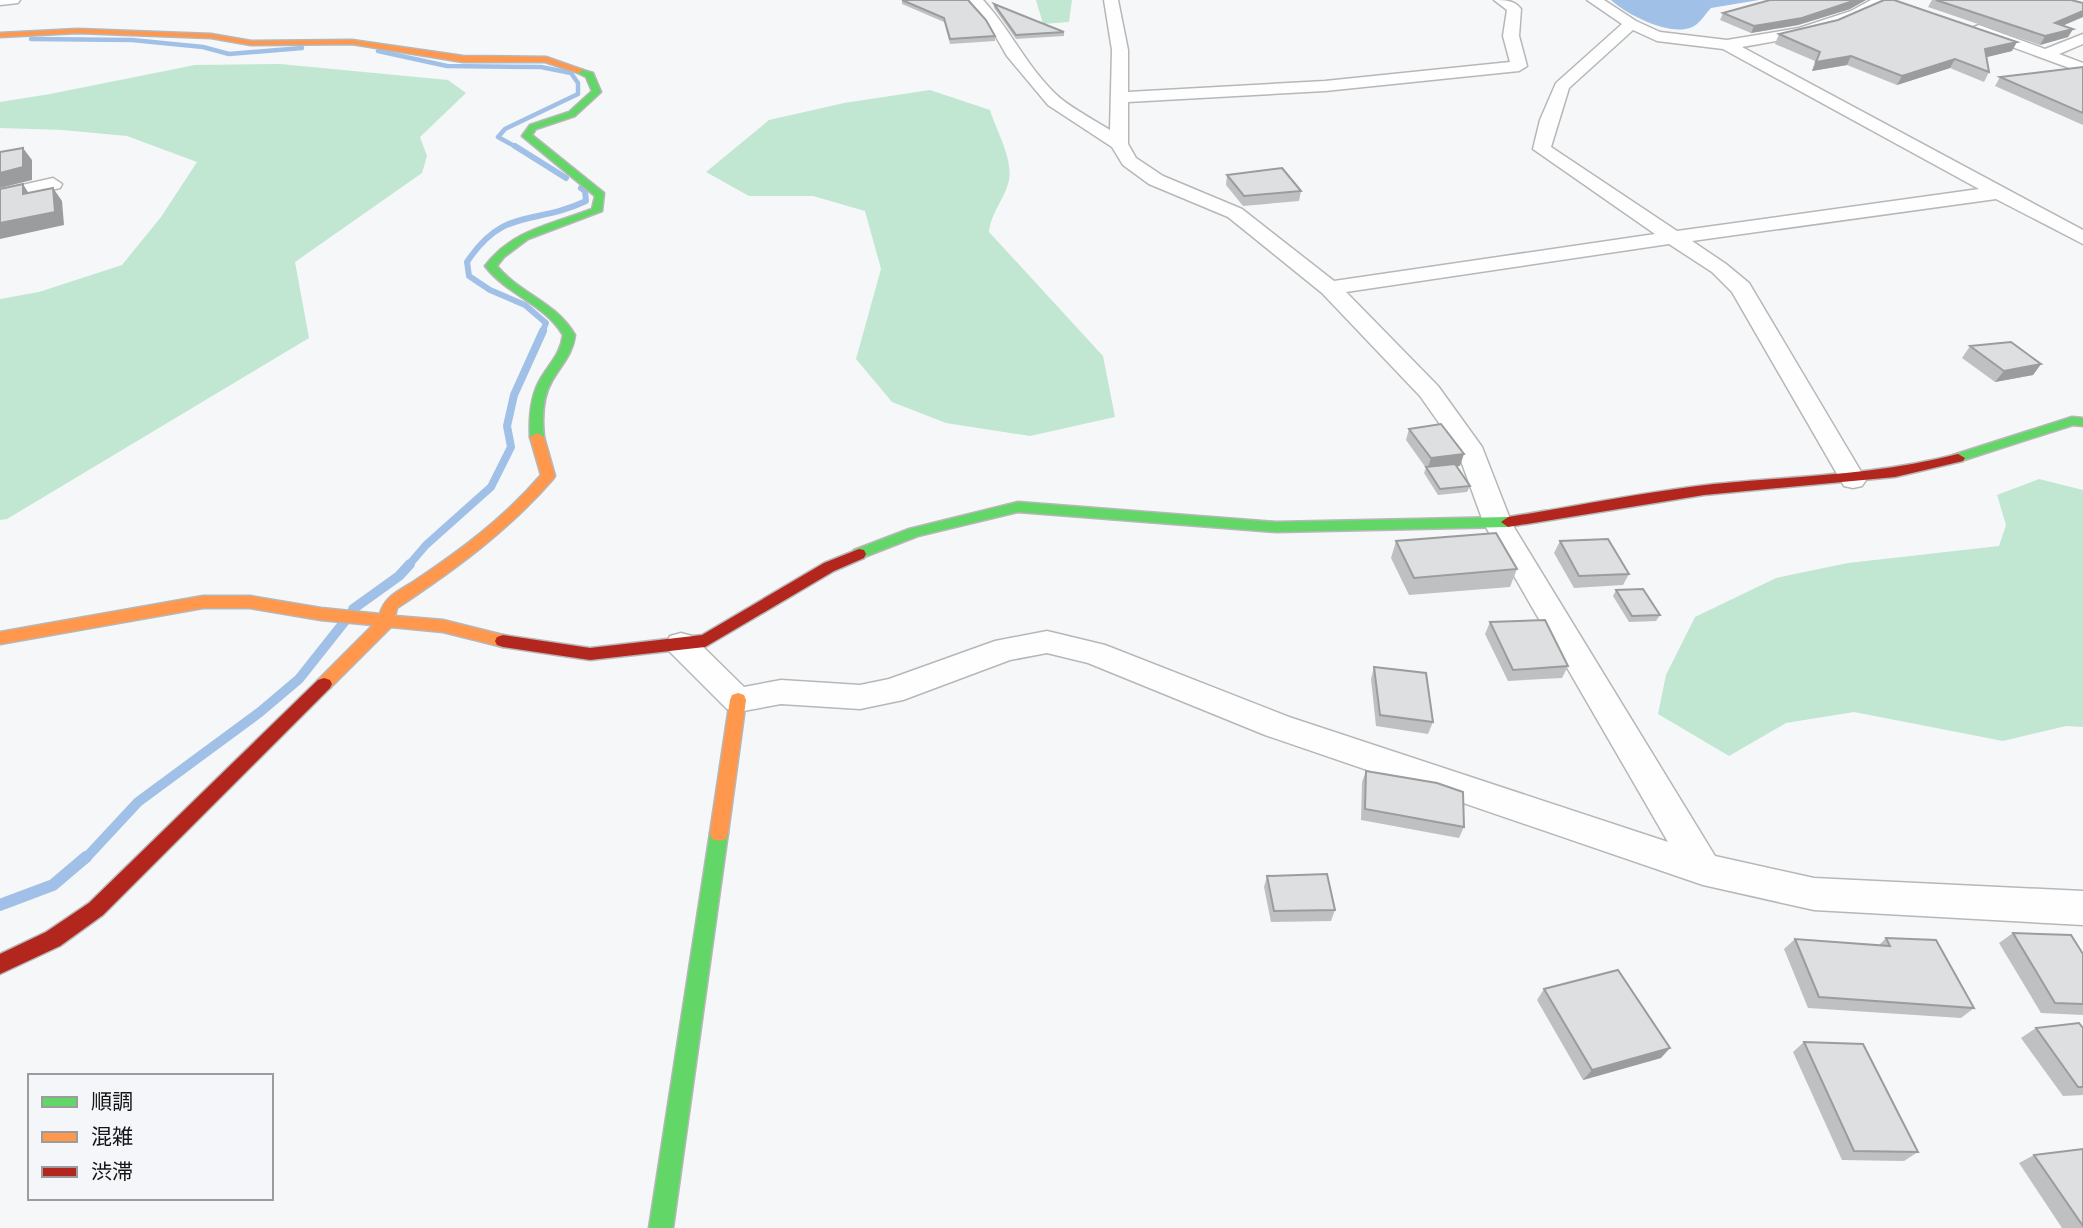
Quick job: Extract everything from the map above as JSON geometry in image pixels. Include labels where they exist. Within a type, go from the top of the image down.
[{"type":"street","points":[[0,1],[13,0]]},
{"type":"street","points":[[975,0],[994,21],[1013,54],[1055,101],[1119,144],[1129,161],[1156,180],[1235,213],[1330,288],[1429,391],[1469,447],[1498,524],[1703,869]]},
{"type":"street","points":[[1111,0],[1120,50],[1119,144]]},
{"type":"street","points":[[1121,97],[1325,86],[1518,66],[1511,36],[1514,9],[1501,0]]},
{"type":"street","points":[[1594,0],[1631,24],[1657,36],[1727,45],[1802,33],[1888,1]]},
{"type":"street","points":[[1631,24],[1562,86],[1549,120],[1542,149],[1719,268],[1741,288],[1853,481]]},
{"type":"street","points":[[1962,24],[2083,68]]},
{"type":"street","points":[[0,35],[78,31],[211,36],[273,44],[352,42],[463,59],[559,62],[590,75],[597,92],[572,114],[533,127],[527,136],[600,195],[597,211],[517,241],[494,258],[491,266],[495,274],[516,291],[542,305],[566,326],[569,342],[564,359],[542,384],[538,404],[537,430],[541,462],[548,476],[538,490],[468,554],[390,605],[386,622],[96,909],[53,939],[0,964]]},
{"type":"street","points":[[2046,54],[2083,39]]},
{"type":"street","points":[[1727,45],[2083,238]]},
{"type":"street","points":[[0,196],[53,184]]},
{"type":"street","points":[[1330,288],[2002,192]]},
{"type":"street","points":[[0,638],[203,601],[250,602],[386,622],[443,626],[515,644],[590,654],[705,641],[829,567],[914,532],[1018,507],[1276,527],[1498,524],[1705,490],[1853,481],[1932,466],[2071,421],[2083,422]]},
{"type":"street","points":[[738,700],[780,692],[860,697],[892,691],[1006,649],[1047,642],[1094,653],[1277,726],[1703,869],[1814,894],[2083,908]]},
{"type":"street","points":[[681,644],[738,700]]},
{"type":"street","points":[[660,1228],[738,700]]},
{"type":"green space","points":[[1036,0],[1072,0],[1069,22],[1043,24]]},
{"type":"green space","points":[[280,64],[448,80],[466,93],[420,137],[427,156],[422,173],[295,262],[309,338],[7,519],[0,520],[0,299],[39,292],[122,265],[161,217],[197,162],[127,136],[0,128],[0,102],[195,65]]},
{"type":"green space","points":[[930,90],[990,110],[1010,171],[1007,187],[992,218],[989,232],[1103,356],[1115,417],[1030,436],[946,423],[892,402],[856,359],[881,269],[865,211],[813,196],[749,196],[706,172],[769,120],[844,103]]},
{"type":"green space","points":[[2039,479],[2083,490],[2083,727],[2066,726],[2003,741],[1854,712],[1786,723],[1729,756],[1658,714],[1666,675],[1695,617],[1776,578],[1848,563],[1999,546],[2006,525],[1997,495]]},
{"type":"water","points":[[1611,0],[1759,0],[1711,8],[1697,24],[1677,30],[1640,19]]},
{"type":"building","points":[[902,0],[968,0],[986,20],[995,36],[950,39],[944,18]]},
{"type":"building","points":[[1770,0],[1856,0],[1802,18],[1754,26],[1723,13]]},
{"type":"building","points":[[1884,0],[1894,0],[2017,42],[1985,49],[1989,72],[1955,59],[1902,76],[1851,56],[1816,62],[1820,52],[1779,34],[1838,20]]},
{"type":"building","points":[[1936,0],[2071,0],[2083,3],[2083,11],[2055,23],[2073,29],[2045,36]]},
{"type":"building","points":[[994,4],[1064,32],[1016,35]]},
{"type":"building","points":[[2083,67],[2083,113],[2000,77]]},
{"type":"building","points":[[23,148],[23,167],[0,173],[0,152]]},
{"type":"building","points":[[1282,168],[1301,191],[1244,196],[1227,175]]},
{"type":"building","points":[[23,184],[23,194],[53,188],[55,212],[0,223],[0,189]]},
{"type":"building","points":[[2011,342],[2041,364],[2004,371],[1970,346]]},
{"type":"building","points":[[1441,424],[1464,454],[1431,458],[1409,429]]},
{"type":"building","points":[[1455,464],[1470,486],[1440,489],[1426,467]]},
{"type":"building","points":[[1496,533],[1517,569],[1414,578],[1396,541]]},
{"type":"building","points":[[1608,539],[1629,574],[1579,576],[1560,541]]},
{"type":"building","points":[[1643,589],[1660,615],[1632,616],[1616,590]]},
{"type":"building","points":[[1545,620],[1568,666],[1513,670],[1490,622]]},
{"type":"building","points":[[1374,667],[1426,673],[1433,722],[1380,715]]},
{"type":"building","points":[[1366,771],[1437,783],[1463,792],[1464,827],[1365,809]]},
{"type":"building","points":[[1327,874],[1335,910],[1274,911],[1267,876]]},
{"type":"building","points":[[2013,933],[2071,935],[2083,954],[2083,1004],[2055,1003]]},
{"type":"building","points":[[1886,938],[1936,940],[1974,1008],[1819,997],[1795,939],[1890,946]]},
{"type":"building","points":[[1618,970],[1670,1048],[1592,1070],[1544,989]]},
{"type":"building","points":[[2079,1023],[2083,1028],[2083,1087],[2078,1087],[2036,1028]]},
{"type":"building","points":[[1804,1042],[1863,1044],[1918,1152],[1854,1151]]},
{"type":"building","points":[[2083,1149],[2083,1226],[2034,1155]]},
{"type":"waterway","points":[[31,39],[132,40],[203,47],[229,54],[302,48]]},
{"type":"waterway","points":[[378,51],[447,66],[541,67],[571,73],[578,83],[578,94],[505,129],[498,137],[518,148]]},
{"type":"waterway","points":[[515,146],[566,178]]},
{"type":"waterway","points":[[542,333],[546,323],[525,305],[490,290],[469,276],[467,262],[481,244],[507,225],[567,209],[586,201],[585,191],[581,188]]},
{"type":"waterway","points":[[408,566],[426,545],[491,487],[511,447],[507,426],[514,395],[543,331]]},
{"type":"waterway","points":[[353,609],[399,576],[410,564]]},
{"type":"waterway","points":[[85,859],[138,802],[260,712],[299,679],[345,621]]},
{"type":"waterway","points":[[0,905],[53,885],[86,857]]},
{"type":"traffic: fast","points":[[537,437],[538,399],[547,378],[564,353],[569,335],[553,314],[510,285],[491,266],[500,254],[525,237],[597,211],[600,195],[527,136],[533,127],[572,114],[597,92],[590,75],[579,70]]},
{"type":"traffic: fast","points":[[1958,458],[2072,421],[2083,422]]},
{"type":"traffic: fast","points":[[859,554],[914,532],[1018,507],[1276,527],[1508,522]]},
{"type":"traffic: fast","points":[[661,1228],[719,833]]},
{"type":"traffic: slow","points":[[0,35],[78,31],[211,36],[251,43],[352,42],[463,59],[546,60],[579,70]]},
{"type":"traffic: slow","points":[[324,684],[386,622],[390,605],[494,531],[548,476],[537,437]]},
{"type":"traffic: slow","points":[[0,638],[203,602],[250,602],[321,614],[443,626],[503,641]]},
{"type":"traffic: slow","points":[[719,833],[738,700]]},
{"type":"traffic: jam","points":[[1508,522],[1704,490],[1864,477],[1958,458]]},
{"type":"traffic: jam","points":[[503,641],[590,654],[705,641],[829,567],[859,554]]},
{"type":"traffic: jam","points":[[0,964],[53,939],[96,909],[324,684]]}]
